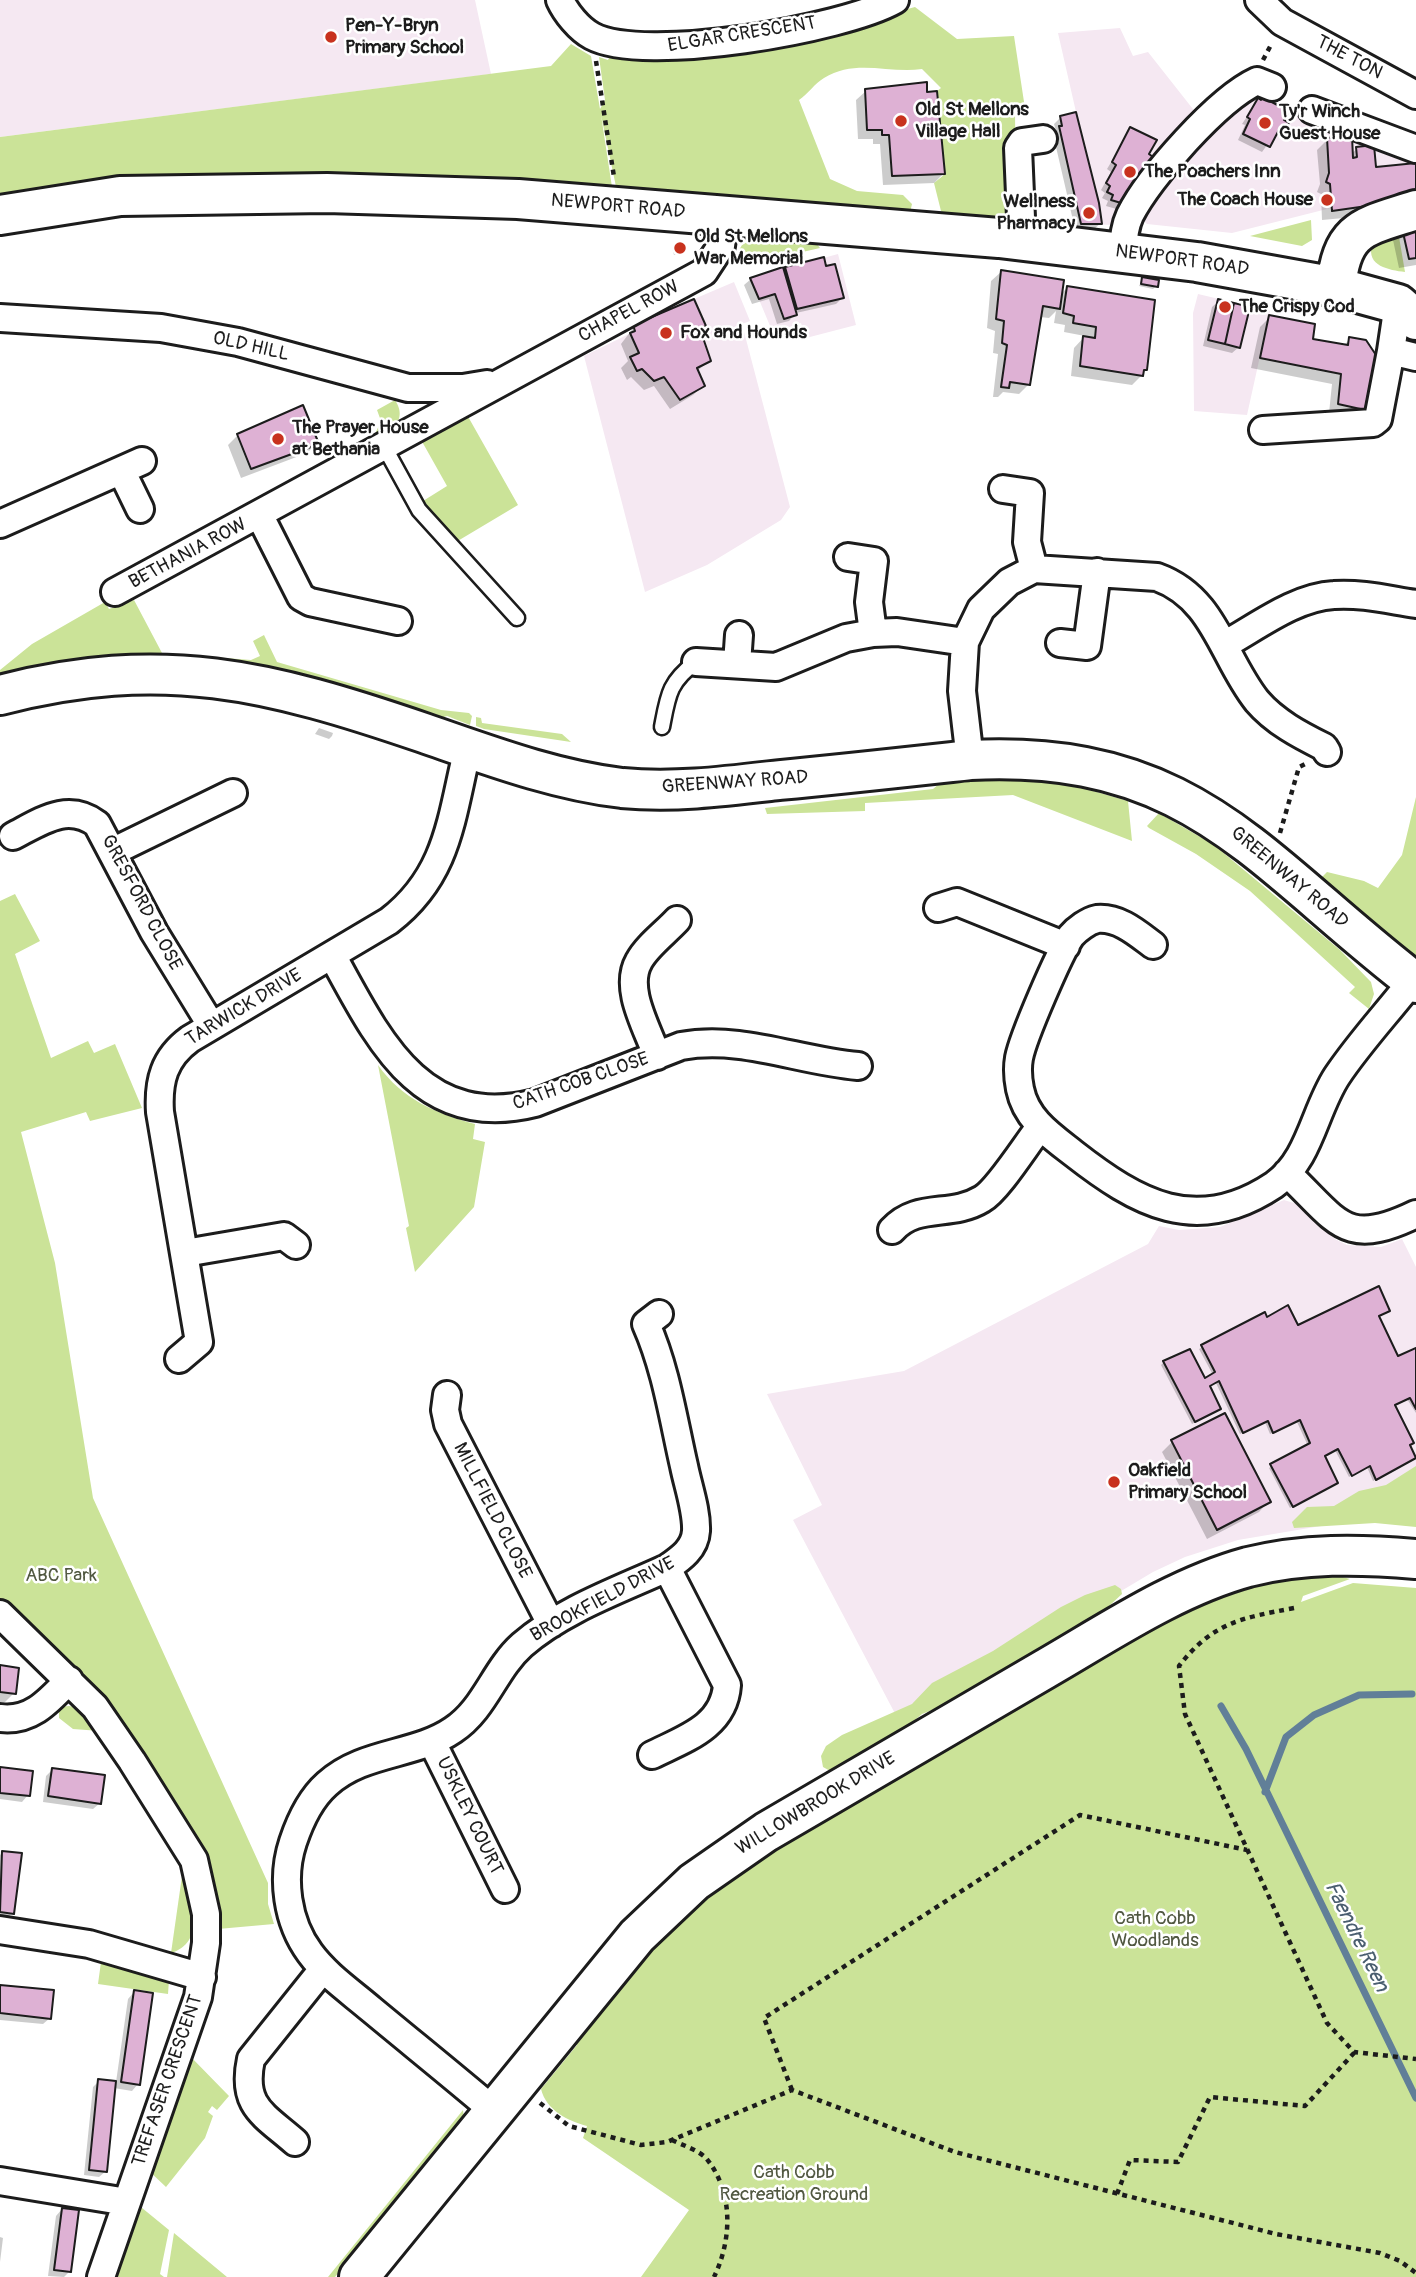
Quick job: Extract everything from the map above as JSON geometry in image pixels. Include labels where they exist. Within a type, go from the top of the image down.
[{"type":"street","points":[[560,0],[572,18],[592,36]]},
{"type":"street","name":"ELGAR CRESCENT","points":[[592,36],[629,46],[708,44],[862,14],[895,0]]},
{"type":"street","name":"THE TON","points":[[1259,0],[1282,22],[1416,95]]},
{"type":"street","points":[[1123,253],[1125,228],[1136,204],[1180,150],[1220,108],[1248,85],[1257,81],[1272,87]]},
{"type":"street","points":[[1312,110],[1416,149]]},
{"type":"street","points":[[1022,241],[1018,148],[1022,142],[1043,139]]},
{"type":"street","name":"NEWPORT ROAD","points":[[0,215],[120,197],[232,194],[416,195],[619,208],[1022,241],[1123,253],[1225,266],[1336,287],[1410,308]]},
{"type":"street","points":[[1336,287],[1339,259],[1348,241],[1374,224],[1416,210]]},
{"type":"street","name":"CHAPEL ROW","points":[[498,382],[704,272],[721,246],[725,216]]},
{"type":"street","points":[[1262,430],[1373,423],[1378,419],[1403,354],[1410,308]]},
{"type":"street","name":"OLD HILL","points":[[0,318],[161,328],[238,342],[408,388],[463,388],[498,382]]},
{"type":"street","name":"BETHANIA ROW","points":[[115,592],[385,448],[498,382]]},
{"type":"street","points":[[408,388],[415,402],[415,430]]},
{"type":"street","points":[[0,524],[132,467],[140,509]]},
{"type":"street","points":[[1003,489],[1030,493],[1027,542],[1034,569]]},
{"type":"street","name":"BETHANIA ROW","points":[[260,516],[301,597],[310,602],[398,621]]},
{"type":"street","points":[[848,557],[874,561],[869,602],[873,633]]},
{"type":"street","points":[[970,760],[962,691],[965,642],[981,609],[1009,582],[1034,569],[1157,577],[1174,583],[1201,606],[1259,702],[1278,720],[1324,747],[1327,752]]},
{"type":"street","points":[[1060,643],[1087,646],[1097,572]]},
{"type":"street","points":[[1224,645],[1307,600],[1320,597],[1357,596],[1416,604]]},
{"type":"street","points":[[696,662],[776,667],[846,638],[873,633],[897,632],[965,642]]},
{"type":"street","points":[[737,664],[739,635]]},
{"type":"street","name":"GREENWAY ROAD","points":[[0,695],[48,682],[120,673],[221,678],[315,697],[543,772],[614,786],[662,790],[1002,758],[1079,764],[1150,784],[1185,800],[1243,838],[1414,982]]},
{"type":"street","name":"TARWICK DRIVE","points":[[179,1359],[199,1342],[159,1093],[166,1063],[177,1048],[211,1025],[389,921],[425,887],[442,854],[468,748]]},
{"type":"street","points":[[114,851],[233,793]]},
{"type":"street","name":"GRESFORD CLOSE","points":[[13,835],[51,817],[74,812],[97,824],[114,851],[154,932],[211,1025]]},
{"type":"street","points":[[938,908],[957,902],[1066,946]]},
{"type":"street","points":[[1153,945],[1130,928],[1113,920],[1096,919],[1081,926],[1066,946],[1019,1056],[1017,1073],[1020,1093],[1029,1113],[1040,1127],[1108,1180],[1139,1199],[1162,1208],[1202,1211],[1228,1205],[1274,1185],[1300,1156],[1337,1076],[1414,982]]},
{"type":"street","points":[[657,1056],[634,989],[635,973],[639,960],[677,920]]},
{"type":"street","name":"CATH COB CLOSE","points":[[332,956],[384,1047],[399,1065],[416,1082],[462,1105],[511,1109],[535,1103],[681,1046],[725,1042],[828,1063],[858,1066]]},
{"type":"street","points":[[892,1230],[904,1216],[966,1207],[986,1197],[1040,1127]]},
{"type":"street","points":[[1287,1173],[1338,1220],[1357,1231],[1373,1232],[1416,1214]]},
{"type":"street","points":[[185,1253],[284,1236],[296,1245]]},
{"type":"street","name":"BROOKFIELD DRIVE","points":[[494,2111],[323,1969],[308,1952],[289,1906],[286,1880],[289,1852],[299,1822],[317,1796],[341,1773],[373,1759],[432,1742],[469,1717],[503,1664],[521,1646],[551,1624],[667,1567],[693,1545],[696,1530],[660,1355],[646,1324],[659,1314]]},
{"type":"street","name":"MILLFIELD CLOSE","points":[[447,1395],[447,1424],[551,1624]]},
{"type":"street","name":"WILLOWBROOK DRIVE","points":[[359,2277],[599,1979],[665,1907],[718,1864],[766,1832],[1101,1637],[1197,1586],[1247,1568],[1306,1557],[1367,1555],[1416,1559]]},
{"type":"street","points":[[652,1755],[707,1727],[726,1699],[727,1685],[667,1567]]},
{"type":"street","name":"TREFASER CRESCENT","points":[[0,1614],[69,1680],[110,1729],[194,1860],[206,1914],[202,1977],[192,2015],[101,2277]]},
{"type":"street","points":[[0,1718],[21,1718],[33,1713],[69,1680]]},
{"type":"street","name":"USKLEY COURT","points":[[432,1742],[505,1889]]},
{"type":"street","points":[[0,1930],[89,1944],[202,1977]]},
{"type":"street","points":[[295,2142],[252,2104],[247,2089],[248,2072],[251,2059],[323,1969]]},
{"type":"street","points":[[0,2182],[127,2202]]},
{"type":"lane","points":[[385,448],[419,510],[517,618]]},
{"type":"lane","points":[[662,727],[669,690],[679,675],[696,662]]},
{"type":"path","points":[[592,36],[619,208]]},
{"type":"path","points":[[1279,838],[1299,767],[1327,752]]},
{"type":"path","points":[[1294,1608],[1237,1619],[1196,1644],[1179,1666],[1185,1714],[1327,2023],[1354,2052],[1416,2059]]},
{"type":"path","points":[[792,2090],[764,2018],[1080,1815],[1248,1850]]},
{"type":"path","points":[[1117,2194],[1130,2160],[1178,2162],[1210,2097],[1305,2106],[1354,2052]]},
{"type":"path","points":[[531,2097],[569,2126],[641,2145],[672,2140],[792,2090],[955,2152],[1276,2234],[1380,2253],[1400,2261],[1416,2273]]},
{"type":"path","points":[[672,2140],[704,2156],[721,2183],[729,2225],[725,2255],[714,2277]]},
{"type":"shaded area","points":[[0,0],[475,0],[491,74],[0,137]]},
{"type":"shaded area","points":[[1120,28],[1133,56],[1148,52],[1200,118],[1117,225],[1081,224],[1059,126],[1062,125],[1060,116],[1076,112],[1058,33]]},
{"type":"shaded area","points":[[1255,93],[1301,115],[1416,157],[1416,197],[1332,211],[1331,208],[1232,233],[1147,224],[1142,219],[1143,204],[1213,123]]},
{"type":"shaded area","points":[[838,254],[856,325],[806,338],[801,323],[773,333],[750,278]]},
{"type":"shaded area","points":[[734,282],[750,321],[742,324],[790,507],[781,520],[707,565],[645,592],[584,356],[635,331],[633,325]]},
{"type":"shaded area","points":[[1198,294],[1270,311],[1247,415],[1194,411],[1193,313]]},
{"type":"shaded area","name":"Oakfield Primary School","points":[[1284,1200],[1297,1204],[1335,1239],[1347,1245],[1381,1247],[1402,1239],[1416,1267],[1416,1510],[1238,1540],[1185,1557],[1153,1572],[900,1723],[793,1520],[822,1505],[767,1394],[904,1371],[1148,1244],[1159,1226],[1179,1230],[1220,1227]]},
{"type":"green space","points":[[915,7],[957,39],[1014,36],[1026,115],[1015,110],[1016,221],[947,217],[941,211],[934,183],[945,174],[937,91],[941,88],[922,69],[860,68],[836,72],[824,78],[799,100],[830,179],[857,191],[903,195],[912,204],[908,221],[619,201],[601,115],[612,187],[101,184],[0,195],[0,137],[551,66],[571,44],[591,56],[600,109],[605,100],[599,57],[608,60],[612,52],[778,47],[792,40]]},
{"type":"green space","points":[[1311,220],[1312,240],[1302,246],[1250,236]]},
{"type":"green space","points":[[1398,231],[1405,272],[1380,266],[1372,258],[1372,245]]},
{"type":"green space","points":[[752,239],[817,244],[820,248],[741,266],[735,257],[742,245]]},
{"type":"green space","points":[[395,400],[399,409],[396,424],[384,435],[361,448],[375,434],[381,421],[377,410]]},
{"type":"green space","points":[[466,413],[518,505],[456,542],[423,501],[447,486],[420,438]]},
{"type":"green space","points":[[134,600],[162,653],[251,660],[260,656],[253,641],[264,635],[277,662],[441,710],[469,713],[472,716],[470,725],[447,716],[440,718],[338,689],[0,684],[0,670],[32,644],[105,602],[109,609]]},
{"type":"green space","points":[[476,717],[481,718],[482,723],[562,734],[571,742],[484,729],[476,726]]},
{"type":"green space","points":[[1017,769],[1128,801],[1132,841],[1013,795],[865,803],[865,811],[767,814],[765,808],[933,789],[953,772]]},
{"type":"green space","points":[[1416,797],[1416,961],[1320,879],[1327,872],[1364,881],[1378,888],[1402,855]]},
{"type":"green space","points":[[1159,813],[1214,845],[1340,950],[1371,982],[1374,994],[1369,1009],[1349,993],[1355,987],[1250,891],[1196,854],[1149,828],[1147,826]]},
{"type":"green space","name":"ABC Park","points":[[15,894],[40,941],[15,954],[51,1058],[88,1041],[94,1053],[115,1044],[142,1108],[90,1121],[86,1112],[21,1132],[55,1263],[93,1498],[268,1883],[268,1904],[274,1924],[218,1929],[199,1853],[0,1603],[0,901]]},
{"type":"green space","points":[[378,1065],[398,1087],[420,1103],[475,1124],[473,1139],[485,1142],[474,1207],[415,1272],[406,1228],[409,1226]]},
{"type":"green space","points":[[1416,1466],[1416,1527],[1375,1523],[1294,1528],[1292,1522],[1307,1507],[1334,1506],[1359,1491],[1386,1485]]},
{"type":"green space","name":"Cath Cobb Woodlands","points":[[1309,1568],[1350,1579],[1303,1596],[1301,1602],[1353,1583],[1416,1588],[1416,2277],[641,2277],[689,2210],[583,2138],[587,2126],[559,2114],[548,2103],[541,2089],[577,2045],[573,2042],[663,1930],[717,1878],[1199,1597]]},
{"type":"green space","points":[[1115,1585],[1121,1589],[1122,1594],[1095,1619],[957,1700],[922,1714],[884,1746],[832,1772],[823,1767],[821,1756],[826,1746],[842,1735],[912,1704],[932,1683],[993,1651],[1061,1607]]},
{"type":"green space","points":[[59,1707],[80,1708],[100,1731],[73,1729],[59,1718]]},
{"type":"green space","points":[[189,1875],[194,1910],[193,1931],[182,1948],[171,1953],[182,1876]]},
{"type":"green space","points":[[106,1958],[169,1980],[168,1994],[98,1984],[101,1962]]},
{"type":"green space","points":[[188,2054],[229,2096],[217,2110],[212,2106],[208,2112],[213,2116],[205,2138],[166,2187],[148,2170]]},
{"type":"green space","points":[[463,2110],[464,2119],[335,2277],[328,2277]]},
{"type":"green space","points":[[136,2203],[169,2230],[160,2274],[164,2277],[110,2277]]},
{"type":"green space","points":[[174,2233],[227,2277],[167,2277]]},
{"type":"building","points":[[927,82],[927,92],[937,91],[945,174],[892,176],[889,135],[882,135],[882,130],[867,130],[865,89]]},
{"type":"building","points":[[1262,97],[1289,111],[1284,120],[1289,123],[1285,130],[1280,128],[1270,147],[1243,134],[1250,119],[1247,117],[1258,98],[1261,100]]},
{"type":"building","points":[[1076,112],[1102,224],[1081,224],[1059,126],[1062,126],[1060,116]]},
{"type":"building","points":[[1130,127],[1157,140],[1149,154],[1153,157],[1128,205],[1111,200],[1113,195],[1107,192],[1110,186],[1106,183],[1116,165],[1112,162]]},
{"type":"building","points":[[1352,136],[1353,158],[1357,157],[1356,147],[1374,145],[1376,167],[1416,163],[1416,199],[1332,211],[1330,184],[1326,182],[1329,173],[1327,138]]},
{"type":"building","points":[[1416,223],[1416,258],[1409,259],[1402,228]]},
{"type":"building","points":[[824,257],[826,266],[835,264],[844,298],[797,309],[785,267]]},
{"type":"building","points":[[783,267],[797,315],[784,319],[775,294],[759,299],[750,278]]},
{"type":"building","points":[[1001,270],[1064,280],[1060,309],[1043,306],[1030,385],[1010,382],[1009,388],[1001,387],[1007,345],[1002,343],[1004,321],[996,319]]},
{"type":"building","points":[[1142,277],[1159,280],[1158,287],[1141,284]]},
{"type":"building","points":[[1067,286],[1155,300],[1147,370],[1144,370],[1143,376],[1080,366],[1083,336],[1095,338],[1096,327],[1073,323],[1074,316],[1063,313]]},
{"type":"building","points":[[694,299],[706,326],[700,329],[711,361],[697,368],[705,386],[680,400],[664,377],[654,381],[642,369],[637,371],[630,357],[639,353],[630,333],[635,331],[633,325]]},
{"type":"building","points":[[1218,299],[1234,303],[1225,344],[1208,340]]},
{"type":"building","points":[[1234,303],[1250,307],[1240,348],[1225,344]]},
{"type":"building","points":[[1269,315],[1315,324],[1313,339],[1348,345],[1349,337],[1366,340],[1376,355],[1365,410],[1338,404],[1341,374],[1260,358]]},
{"type":"building","name":"The Prayer House at Bethania","points":[[303,405],[319,444],[251,469],[237,434]]},
{"type":"building","points":[[1379,1286],[1390,1311],[1379,1316],[1398,1356],[1416,1348],[1416,1409],[1410,1398],[1395,1405],[1414,1443],[1410,1445],[1416,1458],[1376,1480],[1370,1466],[1352,1476],[1338,1449],[1325,1456],[1338,1483],[1293,1507],[1270,1464],[1310,1443],[1300,1420],[1273,1433],[1268,1421],[1243,1433],[1219,1381],[1210,1386],[1221,1409],[1195,1422],[1163,1361],[1190,1349],[1205,1378],[1215,1372],[1201,1345],[1265,1312],[1267,1317],[1288,1305],[1298,1325]]},
{"type":"building","points":[[1225,1413],[1271,1502],[1217,1530],[1171,1440]]},
{"type":"building","points":[[0,1665],[19,1668],[16,1694],[0,1692]]},
{"type":"building","points":[[0,1767],[33,1771],[30,1796],[0,1793]]},
{"type":"building","points":[[52,1768],[105,1775],[101,1804],[48,1796]]},
{"type":"building","points":[[2,1851],[22,1853],[14,1914],[0,1912]]},
{"type":"building","points":[[0,1985],[54,1990],[51,2019],[0,2013]]},
{"type":"building","points":[[134,1990],[153,1993],[140,2085],[121,2082]]},
{"type":"building","points":[[98,2079],[116,2081],[107,2172],[89,2170]]},
{"type":"building","points":[[62,2208],[79,2210],[71,2272],[54,2270]]},
{"type":"waterway","name":"Faendre Reen","points":[[1265,1792],[1286,1737],[1314,1715],[1359,1695],[1412,1694]]},
{"type":"waterway","name":"Faendre Reen","points":[[1221,1706],[1246,1749],[1416,2098]]},
{"type":"place","name":"Pen-Y-Bryn Primary School","points":[[331,37]]},
{"type":"place","name":"Old St Mellons Village Hall","points":[[901,121]]},
{"type":"place","name":"Ty'r Winch Guest House","points":[[1265,123]]},
{"type":"place","name":"The Poachers Inn","points":[[1130,172]]},
{"type":"place","name":"The Coach House","points":[[1327,200]]},
{"type":"place","name":"Wellness Pharmacy","points":[[1089,213]]},
{"type":"place","name":"Old St Mellons War Memorial","points":[[680,248]]},
{"type":"place","name":"The Crispy Cod","points":[[1225,307]]},
{"type":"place","name":"Fox and Hounds","points":[[666,333]]},
{"type":"place","name":"The Prayer House at Bethania","points":[[278,439]]},
{"type":"place","name":"Oakfield Primary School","points":[[1114,1482]]},
{"type":"park label","name":"Cath Cobb Recreation Ground","points":[[794,2184]]}]
